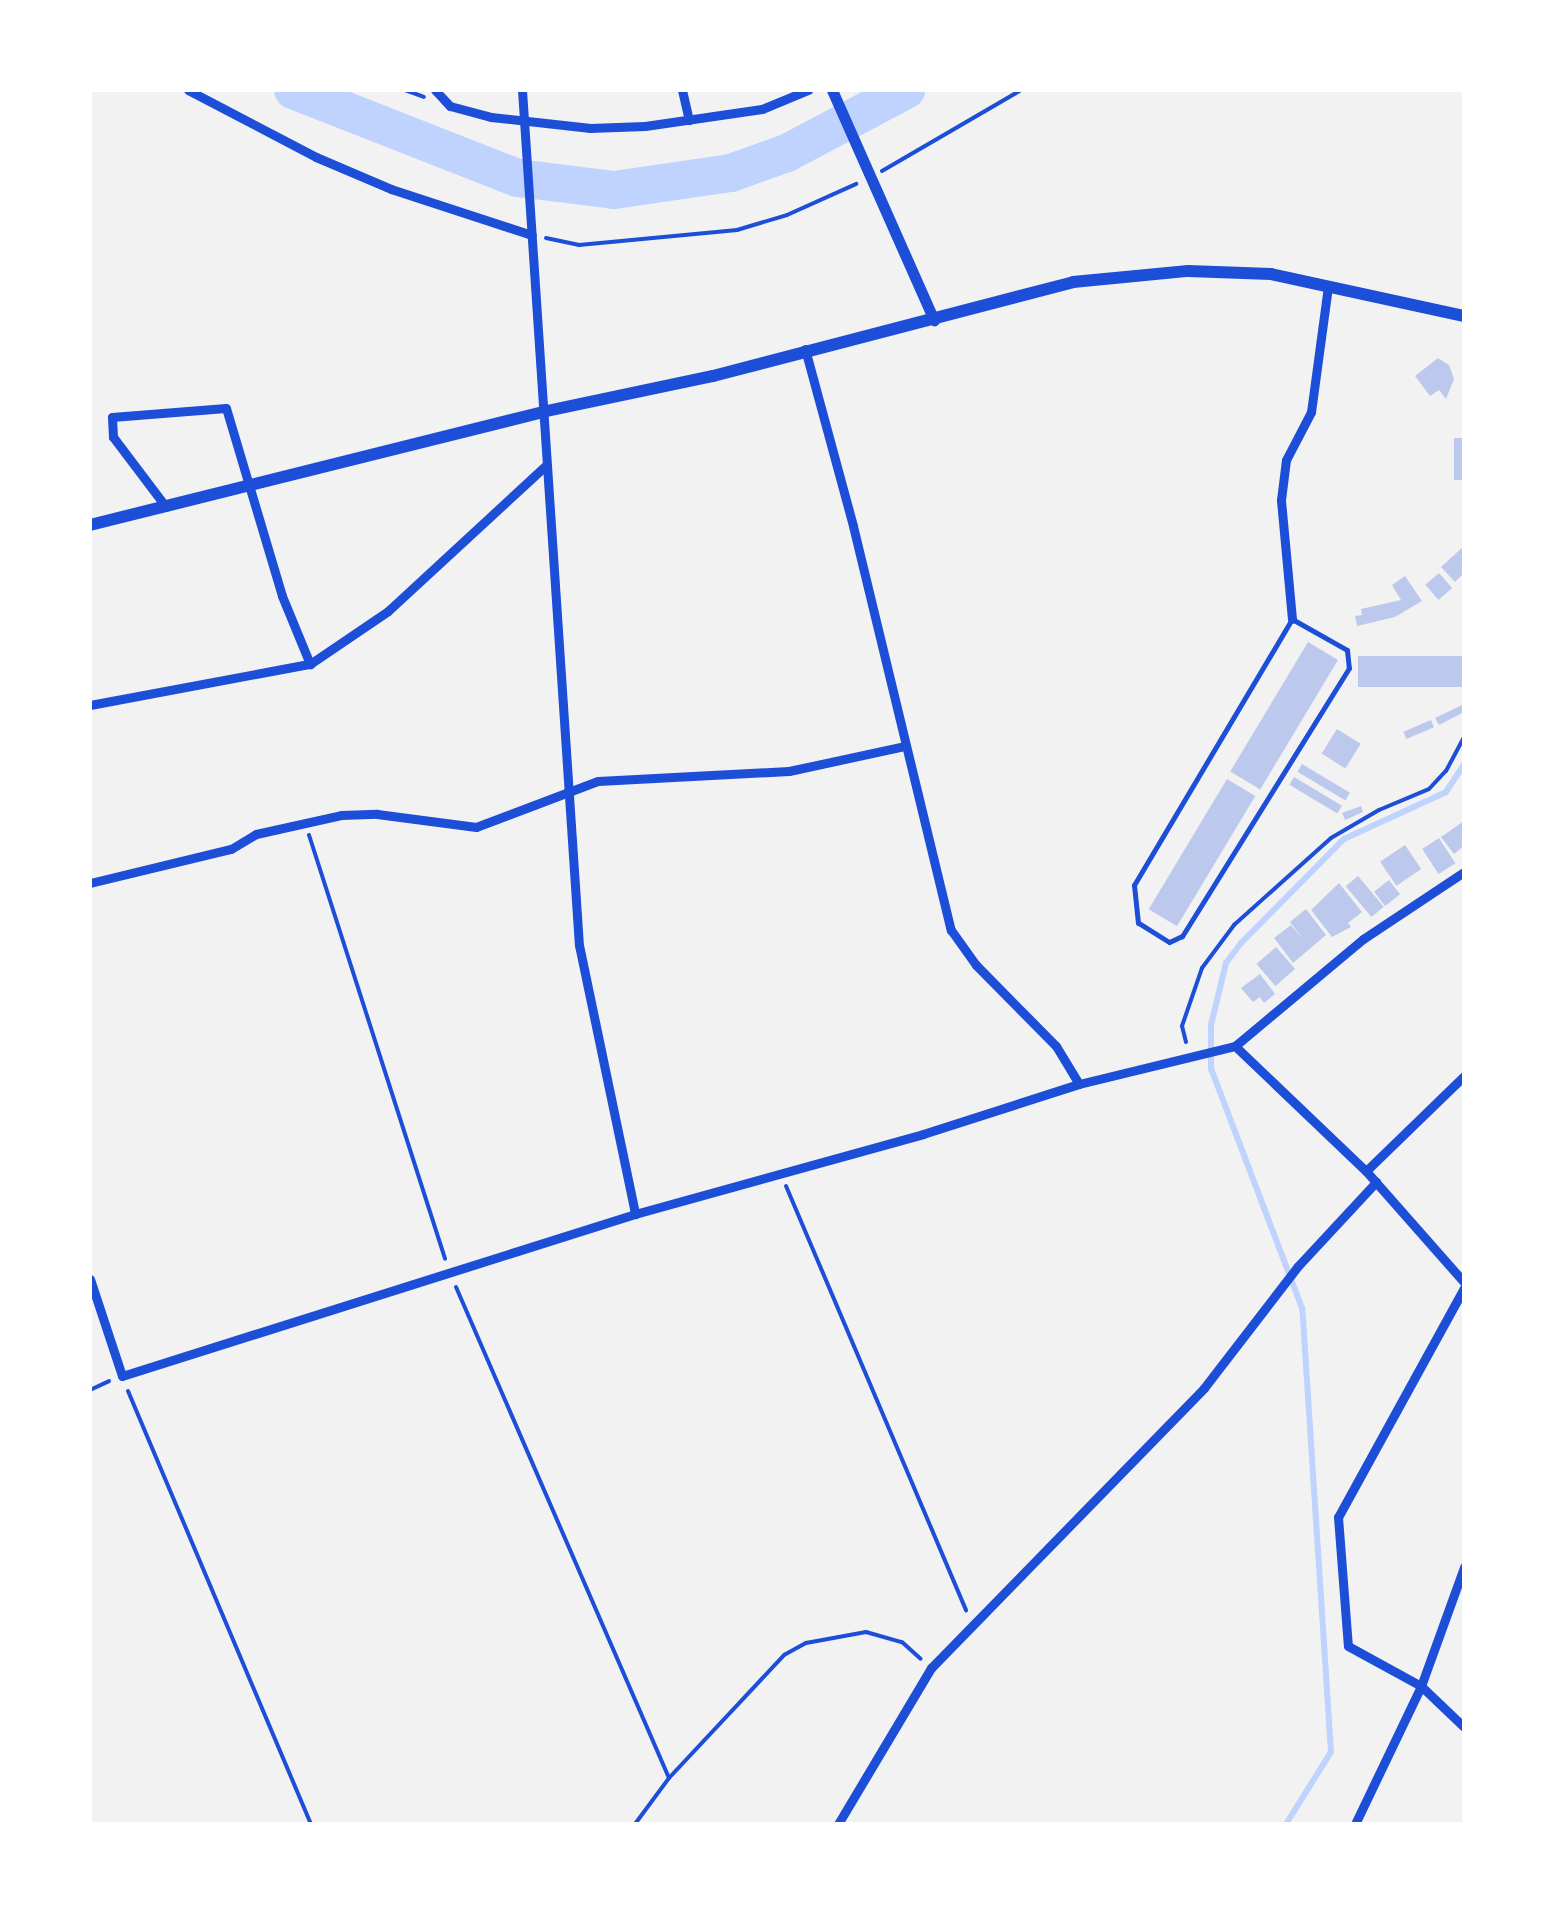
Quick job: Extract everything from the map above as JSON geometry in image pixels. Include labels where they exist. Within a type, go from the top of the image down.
[{"type":"main road","points":[[95,524],[542,412],[713,376],[1073,282],[1150,275],[1271,274],[1464,316]]},
{"type":"street","points":[[188,90],[361,176],[532,231]]},
{"type":"street","points":[[435,90],[450,106],[525,128],[590,128],[689,120],[762,109],[808,90]]},
{"type":"street","points":[[522,90],[579,945],[635,1214]]},
{"type":"street","points":[[682,90],[689,120]]},
{"type":"street","points":[[832,90],[934,320]]},
{"type":"street","points":[[1292,618],[1280,500],[1286,460],[1312,412],[1328,286]]},
{"type":"street","points":[[805,349],[853,526],[950,930],[976,965],[1056,1046],[1080,1084]]},
{"type":"street","points":[[166,507],[113,437],[112,417],[226,408],[282,596],[310,664]]},
{"type":"street","points":[[90,705],[310,664],[388,611],[545,466]]},
{"type":"street","points":[[90,509],[95,524]]},
{"type":"street","points":[[90,883],[231,849],[256,834],[305,823],[377,814],[476,827],[598,781],[789,771],[904,746]]},
{"type":"street","points":[[90,1278],[122,1376],[635,1214],[923,1134],[1080,1084],[1229,1048],[1363,939],[1464,872]]},
{"type":"street","points":[[1229,1048],[1366,1171],[1464,1285],[1338,1516],[1348,1646],[1420,1686],[1464,1727]]},
{"type":"street","points":[[1366,1171],[1464,1076]]},
{"type":"street","points":[[838,1824],[930,1668],[1204,1388],[1298,1266],[1376,1182]]},
{"type":"street","points":[[1356,1824],[1459,1594],[1464,1567]]},
{"type":"lane","points":[[1292,618],[1347,650],[1349,668],[1182,936],[1169,942],[1138,922],[1134,884],[1292,618]]},
{"type":"path","points":[[532,231],[578,245],[737,230],[788,216],[1021,90]]},
{"type":"path","points":[[1190,1058],[1182,1026],[1202,968],[1234,924],[1331,838],[1379,810],[1429,789],[1446,771],[1464,737]]},
{"type":"path","points":[[305,823],[450,1273],[668,1778]]},
{"type":"path","points":[[780,1172],[972,1625]]},
{"type":"path","points":[[90,1390],[122,1376],[311,1824]]},
{"type":"path","points":[[634,1824],[668,1778],[768,1668],[806,1643],[846,1633],[882,1635],[902,1642],[930,1668]]},
{"type":"building","points":[[1438,358],[1449,365],[1454,379],[1446,399],[1439,390],[1430,396],[1415,376]]},
{"type":"building","points":[[1454,438],[1464,438],[1464,480],[1454,480]]},
{"type":"building","points":[[1464,546],[1464,573],[1455,582],[1441,567]]},
{"type":"building","points":[[1439,573],[1452,588],[1439,600],[1425,585]]},
{"type":"building","points":[[1405,576],[1422,601],[1395,617],[1357,626],[1355,616],[1362,615],[1361,609],[1401,600],[1392,585]]},
{"type":"building","points":[[1308,642],[1338,660],[1260,789],[1230,771]]},
{"type":"building","points":[[1358,656],[1464,656],[1464,687],[1358,687]]},
{"type":"building","points":[[1464,704],[1464,712],[1439,725],[1435,718]]},
{"type":"building","points":[[1431,720],[1434,727],[1407,739],[1403,732]]},
{"type":"building","points":[[1337,729],[1361,744],[1345,768],[1322,754]]},
{"type":"building","points":[[1302,764],[1350,793],[1345,801],[1297,772]]},
{"type":"building","points":[[1294,777],[1342,806],[1337,814],[1289,785]]},
{"type":"building","points":[[1227,779],[1255,796],[1177,926],[1149,909]]},
{"type":"building","points":[[1361,806],[1363,812],[1345,820],[1342,813]]},
{"type":"building","points":[[1464,821],[1464,846],[1454,854],[1441,837]]},
{"type":"building","points":[[1439,838],[1455,863],[1439,874],[1422,849]]},
{"type":"building","points":[[1405,845],[1421,869],[1396,886],[1380,862]]},
{"type":"building","points":[[1358,876],[1384,907],[1371,917],[1346,886]]},
{"type":"building","points":[[1389,880],[1400,894],[1385,906],[1374,892]]},
{"type":"building","points":[[1339,883],[1362,912],[1348,923],[1351,927],[1332,937],[1311,910]]},
{"type":"building","points":[[1306,909],[1326,935],[1293,963],[1274,938],[1291,925],[1304,940],[1290,922]]},
{"type":"building","points":[[1276,947],[1295,969],[1275,986],[1256,964]]},
{"type":"building","points":[[1260,974],[1275,994],[1264,1003],[1260,997],[1253,1002],[1241,988]]},
{"type":"waterway","points":[[293,90],[518,178],[614,190],[731,173],[787,153],[906,90]]},
{"type":"waterway","points":[[1286,1824],[1331,1752],[1302,1308],[1211,1069],[1211,1025],[1226,963],[1241,943],[1344,839],[1446,792],[1464,764]]}]
